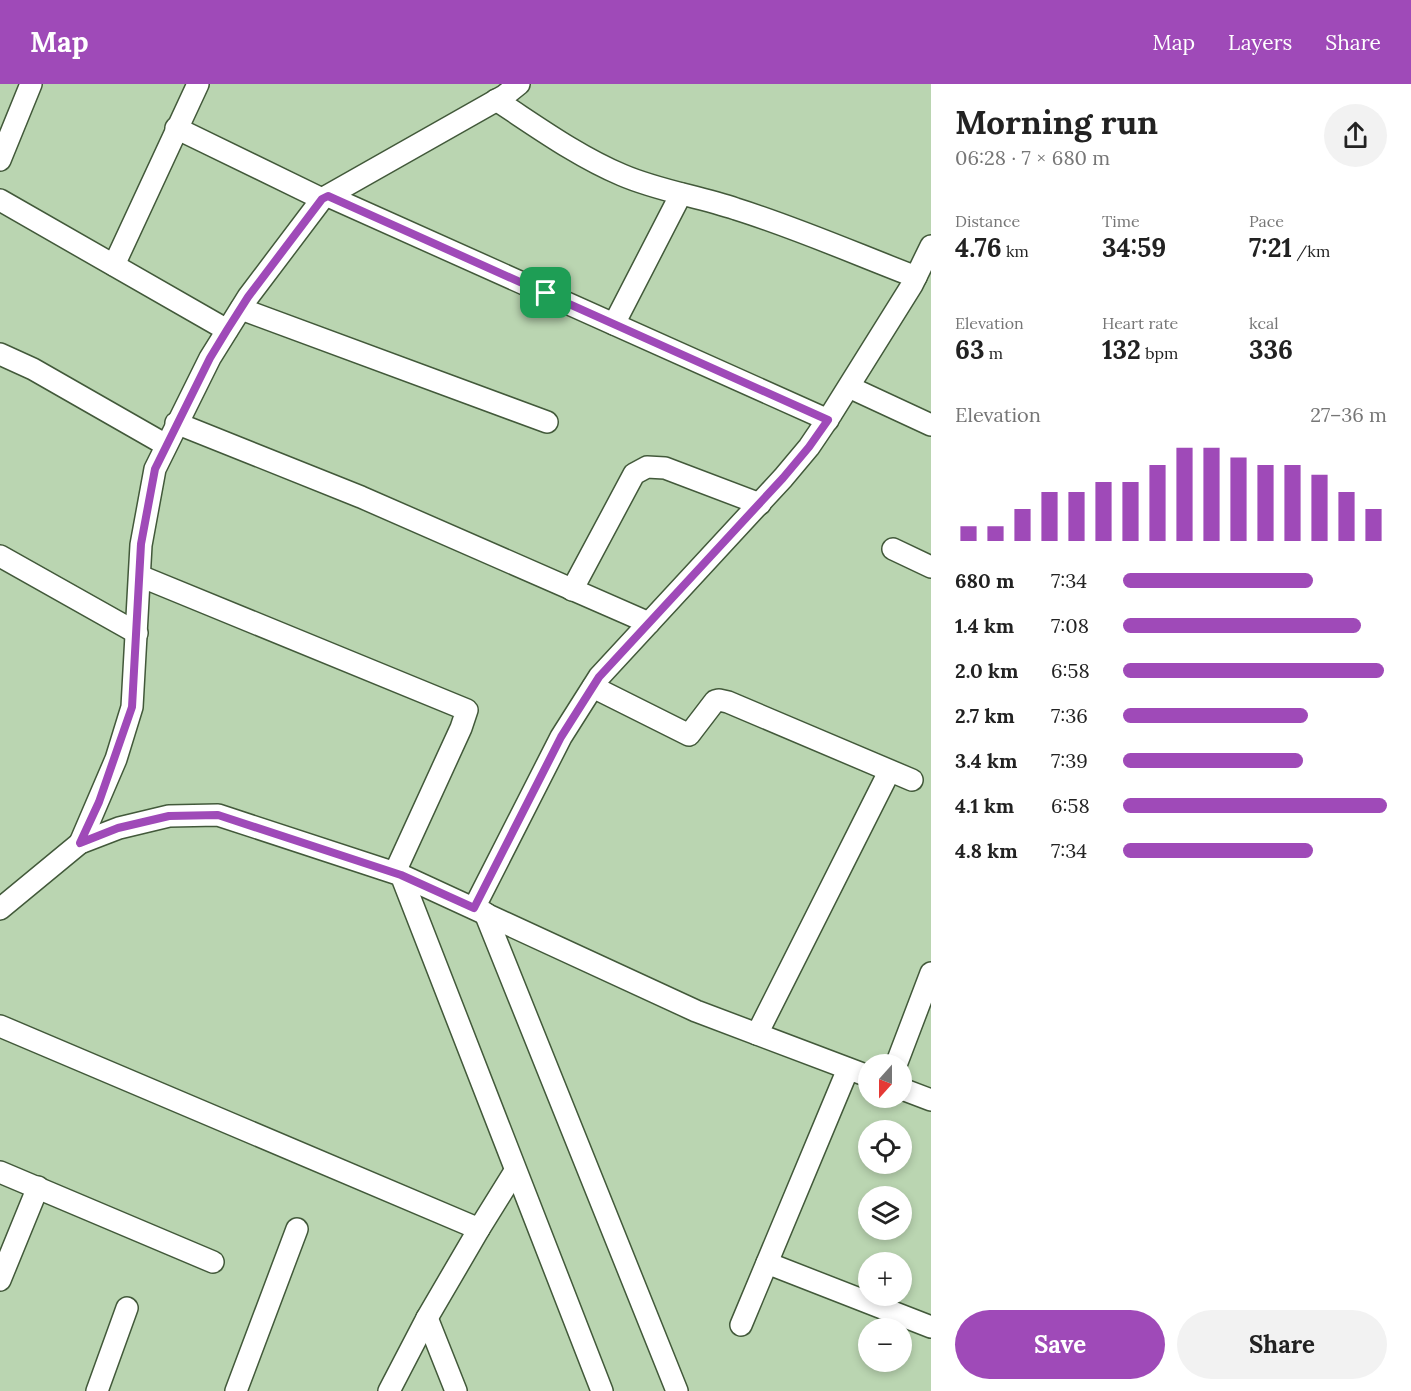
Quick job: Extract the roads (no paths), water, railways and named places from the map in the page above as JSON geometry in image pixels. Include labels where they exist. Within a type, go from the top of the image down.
[{"type":"street","points":[[0,160],[31,84]]},
{"type":"street","points":[[114,265],[198,84]]},
{"type":"street","points":[[80,843],[99,802],[132,707],[141,544],[155,469],[176,423],[227,330],[325,197],[509,89],[562,143],[620,174],[655,188],[764,218],[916,278]]},
{"type":"street","points":[[176,128],[325,197],[828,420]]},
{"type":"street","points":[[614,324],[681,194]]},
{"type":"street","points":[[0,200],[227,330]]},
{"type":"street","points":[[677,1391],[479,910],[561,737],[593,687],[809,447],[916,278],[931,246]]},
{"type":"street","points":[[241,309],[547,422]]},
{"type":"street","points":[[0,354],[33,369],[166,445]]},
{"type":"street","points":[[849,387],[931,425]]},
{"type":"street","points":[[176,423],[361,497],[649,623]]},
{"type":"street","points":[[572,590],[634,474],[647,467],[665,468],[760,504]]},
{"type":"street","points":[[893,549],[931,567]]},
{"type":"street","points":[[0,556],[137,633]]},
{"type":"street","points":[[140,576],[467,710],[398,874],[602,1391]]},
{"type":"street","points":[[593,687],[688,735],[715,701],[728,702],[912,780]]},
{"type":"street","points":[[757,1034],[889,772]]},
{"type":"street","points":[[0,909],[80,843],[118,828],[169,816],[218,815],[398,874],[696,1011],[858,1072]]},
{"type":"street","points":[[900,1054],[931,973]]},
{"type":"street","points":[[0,1026],[478,1229]]},
{"type":"street","points":[[741,1325],[848,1069]]},
{"type":"street","points":[[912,1093],[931,1100]]},
{"type":"street","points":[[389,1391],[427,1318],[478,1229],[515,1171]]},
{"type":"street","points":[[0,1172],[213,1262]]},
{"type":"street","points":[[0,1280],[38,1187]]},
{"type":"street","points":[[236,1391],[297,1229]]},
{"type":"street","points":[[767,1263],[931,1327]]},
{"type":"street","points":[[97,1391],[127,1308]]},
{"type":"street","points":[[427,1318],[456,1391]]}]
